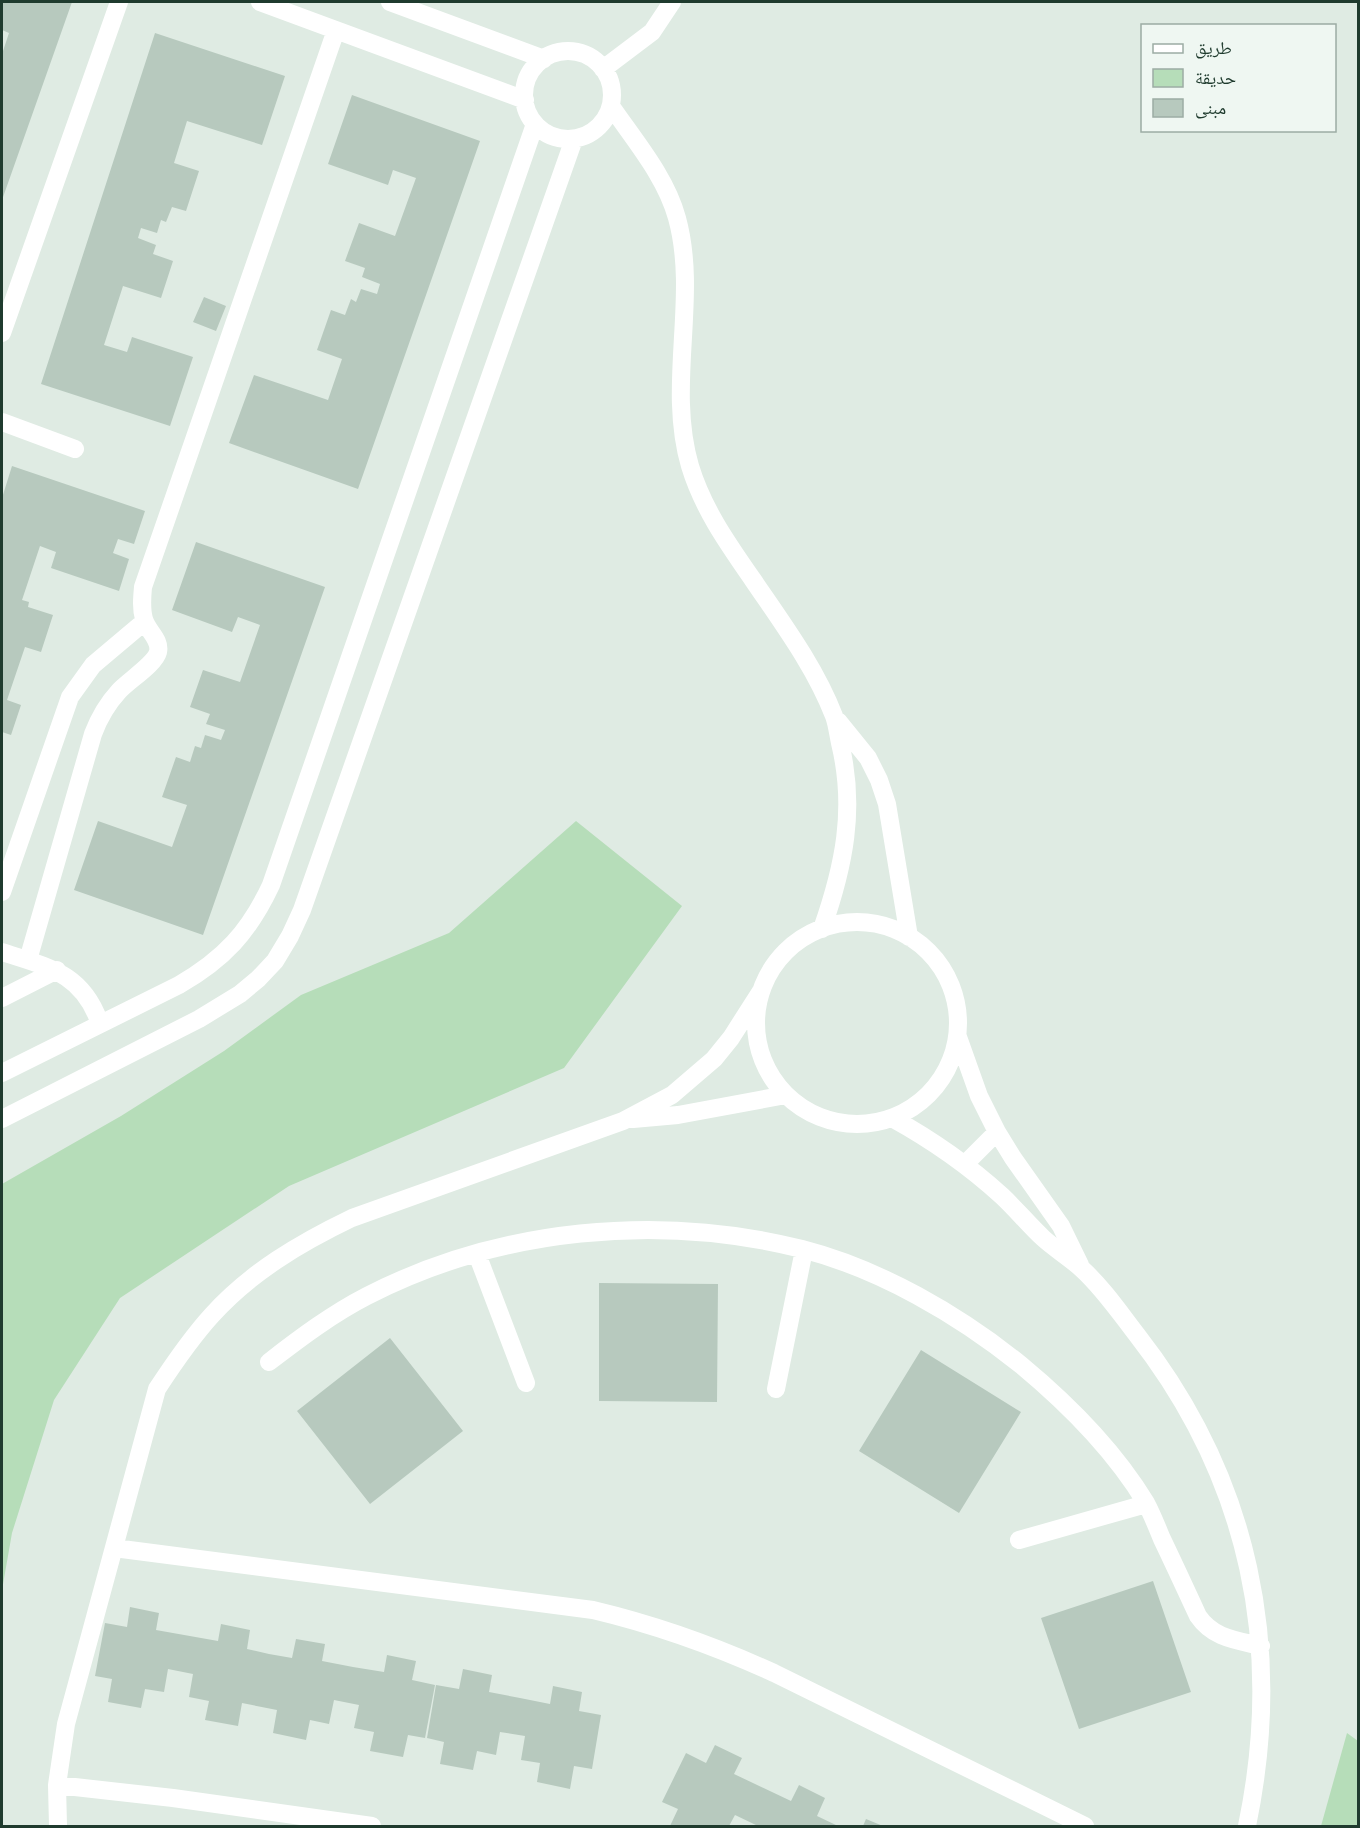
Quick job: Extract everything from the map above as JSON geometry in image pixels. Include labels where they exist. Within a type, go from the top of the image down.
[{"type":"street","points":[[2,333],[119,2]]},
{"type":"street","points":[[260,2],[525,100]]},
{"type":"street","points":[[390,2],[544,59]]},
{"type":"street","points":[[603,69],[652,32],[672,2]]},
{"type":"street","points":[[28,960],[99,719],[119,690],[154,660],[158,652],[155,638],[144,622],[141,599],[143,587],[336,30]]},
{"type":"street","points":[[575,52],[593,59],[603,69],[612,93],[611,106],[606,118],[597,128],[574,139],[553,136],[535,124],[530,117],[525,100],[528,77],[534,67],[556,53],[575,52]]},
{"type":"street","points":[[611,106],[665,188],[677,218],[683,249],[684,280],[680,402],[683,434],[694,476],[716,525],[808,664],[834,718],[848,788],[848,817],[839,874],[822,928]]},
{"type":"street","points":[[2,1073],[200,973],[220,958],[237,940],[251,923],[262,904],[271,885],[535,124]]},
{"type":"street","points":[[2,1119],[220,1008],[258,979],[275,961],[290,936],[310,888],[574,139]]},
{"type":"street","points":[[2,422],[75,449]]},
{"type":"street","points":[[2,892],[70,698],[93,664],[144,622]]},
{"type":"street","points":[[834,718],[868,758],[879,780],[887,804],[909,937]]},
{"type":"street","points":[[58,1827],[57,1785],[66,1724],[157,1389],[183,1350],[213,1314],[247,1282],[284,1254],[317,1234],[351,1218],[623,1120],[672,1095],[693,1078],[731,1038],[761,991],[770,971],[784,953],[801,939],[822,928],[843,923],[866,923],[888,927],[909,937],[927,951],[952,988],[957,1011],[957,1033],[952,1055],[943,1076],[930,1093],[912,1108],[892,1118],[870,1123],[847,1124],[825,1119],[804,1109],[786,1095],[772,1077],[762,1058],[756,1036],[756,1013],[761,991]]},
{"type":"street","points":[[2,952],[57,970],[87,996],[100,1024]]},
{"type":"street","points":[[2,998],[57,970]]},
{"type":"street","points":[[957,1033],[979,1096],[997,1132],[1012,1158],[1060,1226],[1082,1269]]},
{"type":"street","points":[[623,1120],[678,1115],[786,1095]]},
{"type":"street","points":[[892,1118],[924,1135],[964,1164],[1004,1198],[1043,1238],[1082,1269],[1155,1358],[1186,1406],[1212,1457],[1232,1510],[1245,1555],[1255,1600],[1261,1646],[1263,1692],[1261,1739],[1255,1789],[1247,1827]]},
{"type":"street","points":[[964,1164],[997,1132]]},
{"type":"street","points":[[269,1362],[316,1326],[367,1296],[421,1272],[477,1254],[531,1241],[585,1233],[640,1230],[695,1232],[750,1238],[804,1250],[856,1268],[905,1290],[953,1316],[998,1347],[1040,1381],[1078,1418],[1114,1460],[1146,1504],[1203,1624],[1218,1636],[1261,1646]]},
{"type":"street","points":[[776,1389],[804,1250]]},
{"type":"street","points":[[477,1254],[526,1383]]},
{"type":"street","points":[[1019,1540],[1146,1504]]},
{"type":"street","points":[[114,1548],[593,1610],[633,1620],[725,1651],[774,1673],[1085,1827]]},
{"type":"street","points":[[57,1785],[372,1827]]},
{"type":"green space","points":[[576,821],[682,906],[564,1068],[289,1186],[120,1298],[54,1400],[12,1533],[2,1590],[2,1184],[121,1116],[224,1051],[301,995],[449,933]]},
{"type":"green space","points":[[1347,1733],[1358,1741],[1358,1826],[1321,1826]]},
{"type":"building","points":[[2,2],[72,2],[2,200],[2,54],[9,33],[2,30]]},
{"type":"building","points":[[155,33],[285,76],[262,145],[187,121],[174,163],[199,171],[186,211],[172,207],[166,222],[161,220],[157,233],[141,228],[138,238],[156,245],[153,254],[173,261],[161,298],[123,286],[104,345],[127,352],[132,337],[193,357],[170,426],[41,384]]},
{"type":"building","points":[[352,95],[480,141],[358,489],[229,443],[254,375],[328,400],[342,359],[317,350],[331,310],[345,315],[351,299],[356,302],[361,289],[377,294],[380,284],[362,277],[365,268],[345,261],[359,223],[395,236],[416,178],[393,170],[388,185],[328,164]]},
{"type":"building","points":[[204,297],[226,306],[216,331],[193,322]]},
{"type":"building","points":[[12,466],[145,511],[134,544],[118,539],[113,553],[129,559],[119,591],[51,568],[56,552],[40,546],[22,600],[29,602],[28,607],[53,615],[41,652],[25,647],[7,700],[21,705],[11,735],[2,732],[2,498]]},
{"type":"building","points":[[196,542],[325,587],[203,935],[74,890],[98,821],[172,847],[187,805],[162,797],[176,757],[190,762],[195,746],[201,748],[205,735],[221,740],[225,730],[206,724],[210,714],[190,707],[203,670],[240,682],[260,625],[238,617],[232,632],[172,610]]},
{"type":"building","points":[[599,1283],[718,1284],[717,1402],[599,1401]]},
{"type":"building","points":[[390,1338],[463,1431],[370,1504],[297,1411]]},
{"type":"building","points":[[921,1350],[1021,1412],[959,1513],[859,1451]]},
{"type":"building","points":[[1153,1581],[1191,1692],[1079,1729],[1041,1618]]},
{"type":"building","points":[[130,1607],[159,1613],[156,1630],[218,1641],[221,1624],[250,1630],[247,1649],[269,1654],[292,1658],[296,1639],[325,1644],[322,1661],[353,1667],[384,1672],[387,1655],[416,1661],[412,1680],[435,1685],[425,1738],[408,1735],[403,1757],[370,1751],[374,1732],[354,1728],[359,1705],[334,1700],[329,1724],[310,1720],[306,1740],[273,1733],[277,1710],[242,1703],[238,1726],[205,1720],[209,1701],[189,1697],[193,1674],[168,1669],[164,1692],[145,1689],[141,1708],[108,1702],[112,1679],[95,1676],[105,1623],[127,1627]]},
{"type":"building","points":[[463,1669],[492,1675],[489,1692],[550,1704],[553,1686],[582,1692],[579,1711],[601,1715],[592,1769],[574,1766],[570,1789],[537,1782],[540,1763],[521,1760],[525,1736],[500,1732],[496,1755],[477,1751],[473,1770],[440,1764],[444,1742],[427,1738],[436,1685],[459,1689]]},
{"type":"building","points":[[715,1745],[742,1758],[734,1774],[791,1801],[799,1785],[825,1798],[817,1816],[838,1826],[758,1826],[735,1815],[729,1826],[670,1826],[678,1809],[662,1802],[686,1753],[706,1763]]},
{"type":"building","points":[[866,1819],[883,1826],[863,1826]]}]
